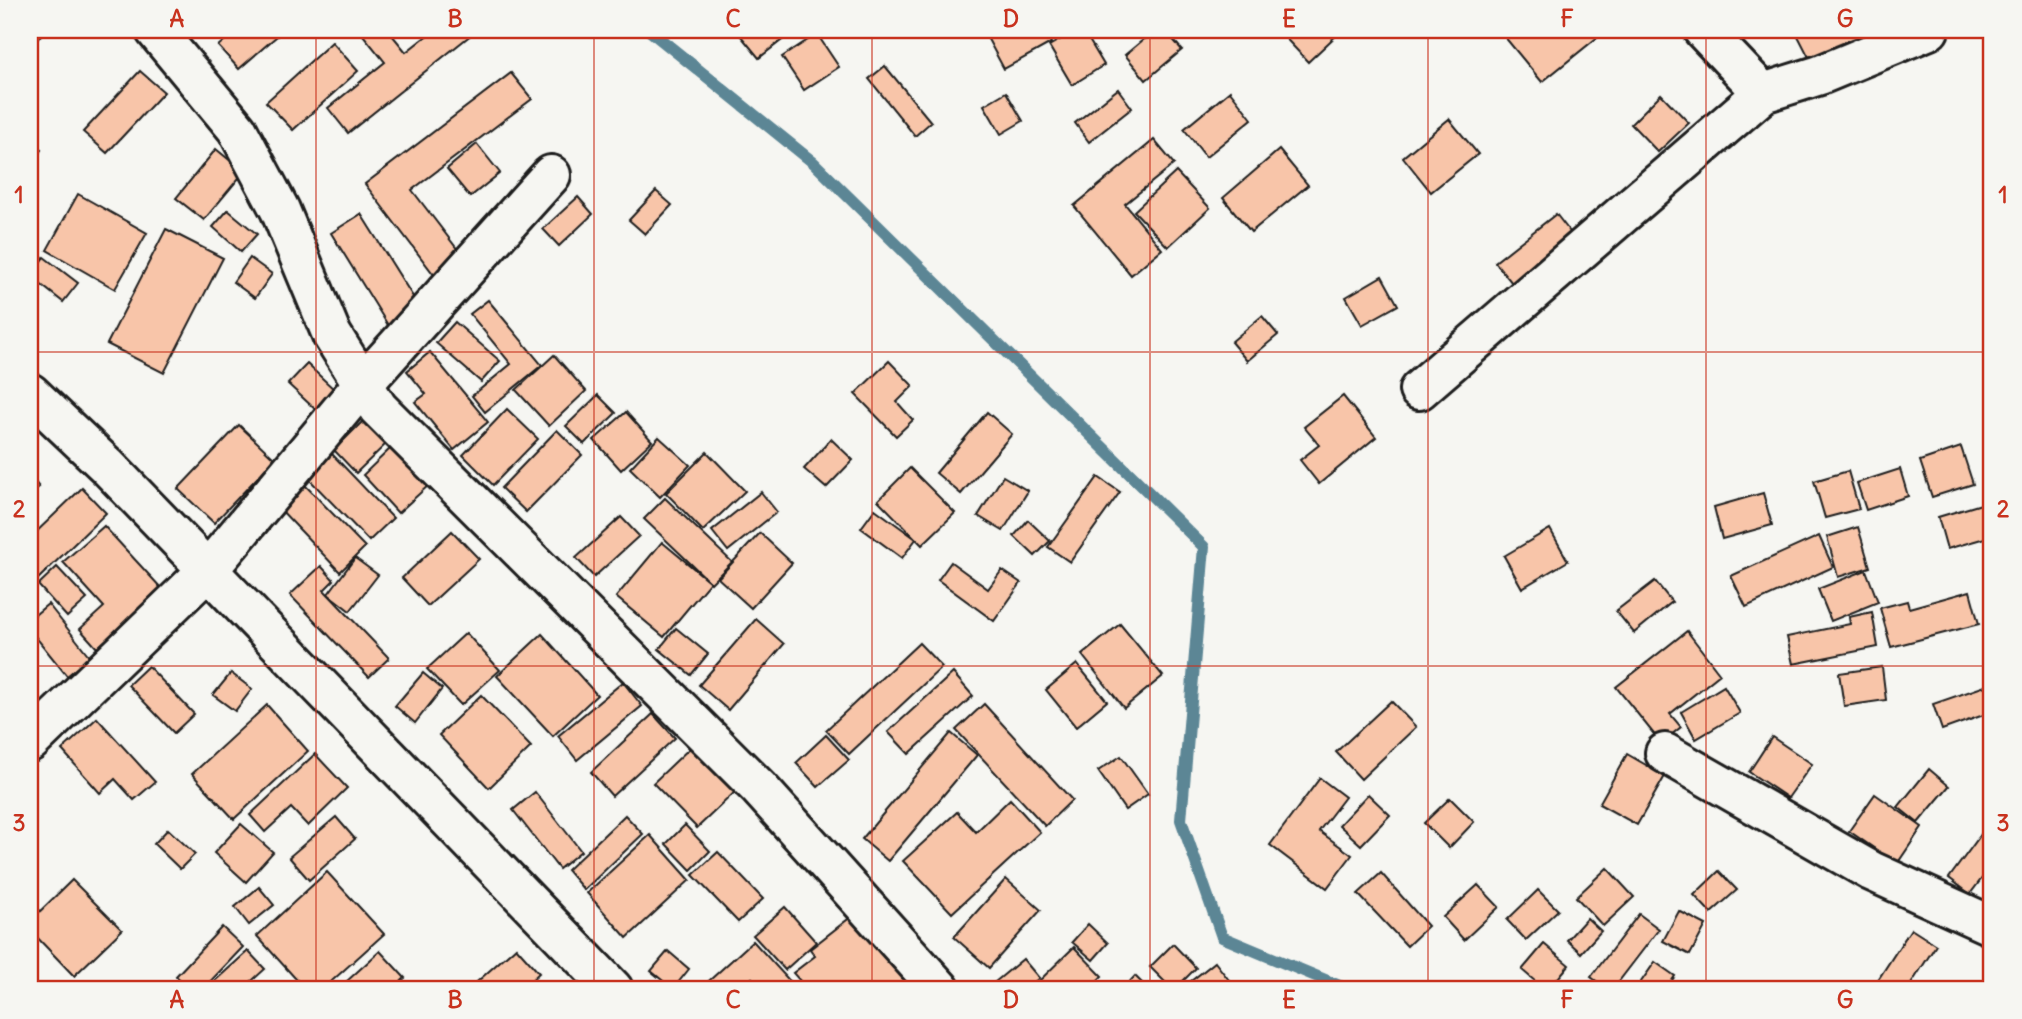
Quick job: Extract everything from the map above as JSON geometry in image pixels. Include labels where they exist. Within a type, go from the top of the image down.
[{"type":"street","points":[[155,30],[237,128],[280,210],[332,335],[378,408],[759,788],[940,989]]},
{"type":"street","points":[[1703,30],[1763,93]]},
{"type":"street","points":[[1419,390],[1763,93],[1820,75],[1929,30]]},
{"type":"street","points":[[30,741],[208,570],[363,384],[551,175]]},
{"type":"street","points":[[30,393],[107,466],[613,989]]},
{"type":"street","points":[[1665,753],[1871,871],[1992,926]]},
{"type":"building","points":[[30,30],[45,30],[35,42],[30,38]]},
{"type":"building","points":[[237,30],[284,30],[239,69],[218,46]]},
{"type":"building","points":[[359,30],[388,30],[406,52],[434,30],[477,30],[348,133],[328,108],[385,62]]},
{"type":"building","points":[[736,30],[795,30],[759,58]]},
{"type":"building","points":[[983,30],[1044,30],[1051,43],[1004,69]]},
{"type":"building","points":[[1077,30],[1083,30],[1104,65],[1072,85],[1049,46]]},
{"type":"building","points":[[1155,30],[1165,30],[1182,50],[1146,80],[1125,55]]},
{"type":"building","points":[[1278,30],[1342,30],[1308,62]]},
{"type":"building","points":[[1499,30],[1594,30],[1599,36],[1542,82]]},
{"type":"building","points":[[1795,30],[1867,30],[1872,39],[1815,69]]},
{"type":"building","points":[[817,34],[839,67],[804,90],[782,57]]},
{"type":"building","points":[[332,42],[358,71],[293,130],[266,102]]},
{"type":"building","points":[[885,66],[931,122],[915,136],[869,79]]},
{"type":"building","points":[[140,71],[164,92],[107,153],[83,132]]},
{"type":"building","points":[[511,73],[532,99],[412,190],[471,267],[444,288],[365,184]]},
{"type":"building","points":[[1118,89],[1132,108],[1089,142],[1075,123]]},
{"type":"building","points":[[1230,91],[1252,119],[1206,157],[1184,129]]},
{"type":"building","points":[[1006,92],[1023,121],[1001,134],[984,105]]},
{"type":"building","points":[[1661,94],[1689,123],[1658,152],[1631,124]]},
{"type":"building","points":[[1449,119],[1478,154],[1431,192],[1403,157]]},
{"type":"building","points":[[1154,140],[1174,164],[1125,204],[1162,249],[1131,275],[1074,206]]},
{"type":"building","points":[[30,142],[41,150],[30,167]]},
{"type":"building","points":[[477,144],[500,173],[470,197],[447,169]]},
{"type":"building","points":[[216,149],[244,172],[204,220],[176,198]]},
{"type":"building","points":[[1279,150],[1308,185],[1251,232],[1223,198]]},
{"type":"building","points":[[1176,172],[1210,208],[1168,247],[1134,211]]},
{"type":"building","points":[[656,191],[672,205],[645,234],[629,220]]},
{"type":"building","points":[[78,194],[147,233],[115,289],[47,250]]},
{"type":"building","points":[[578,197],[593,214],[559,246],[543,229]]},
{"type":"building","points":[[228,210],[257,234],[241,252],[213,227]]},
{"type":"building","points":[[361,214],[425,316],[394,335],[331,233]]},
{"type":"building","points":[[1556,214],[1584,250],[1524,298],[1495,262]]},
{"type":"building","points":[[166,229],[223,258],[164,373],[107,344]]},
{"type":"building","points":[[44,257],[78,283],[63,302],[30,276]]},
{"type":"building","points":[[250,258],[272,274],[255,298],[233,282]]},
{"type":"building","points":[[1382,276],[1398,305],[1362,325],[1346,297]]},
{"type":"building","points":[[488,300],[542,365],[485,412],[472,396],[511,364],[470,314]]},
{"type":"building","points":[[1262,316],[1278,335],[1247,361],[1231,342]]},
{"type":"building","points":[[455,322],[500,361],[481,382],[436,343]]},
{"type":"building","points":[[430,352],[488,422],[454,450],[415,402],[426,394],[407,371]]},
{"type":"building","points":[[554,355],[586,391],[549,426],[516,390]]},
{"type":"building","points":[[889,361],[913,386],[897,402],[913,420],[896,436],[855,394]]},
{"type":"building","points":[[307,364],[336,391],[317,411],[288,384]]},
{"type":"building","points":[[598,395],[616,413],[584,444],[566,426]]},
{"type":"building","points":[[1343,396],[1376,437],[1319,484],[1300,460],[1319,445],[1304,427]]},
{"type":"building","points":[[507,409],[538,439],[493,485],[463,455]]},
{"type":"building","points":[[626,412],[652,441],[621,470],[594,440]]},
{"type":"building","points":[[987,412],[1012,434],[961,494],[936,473]]},
{"type":"building","points":[[366,418],[388,442],[356,473],[334,450]]},
{"type":"building","points":[[239,425],[275,459],[214,523],[178,489]]},
{"type":"building","points":[[557,430],[582,455],[526,512],[501,488]]},
{"type":"building","points":[[659,437],[690,465],[660,497],[630,468]]},
{"type":"building","points":[[831,439],[853,460],[826,488],[804,469]]},
{"type":"building","points":[[393,446],[429,485],[398,513],[363,475]]},
{"type":"building","points":[[1961,447],[1973,484],[1932,497],[1920,461]]},
{"type":"building","points":[[707,452],[745,491],[703,531],[666,493]]},
{"type":"building","points":[[332,454],[393,518],[369,541],[308,478]]},
{"type":"building","points":[[910,468],[955,513],[922,545],[878,500]]},
{"type":"building","points":[[1900,469],[1908,496],[1866,510],[1857,483]]},
{"type":"building","points":[[1848,471],[1859,509],[1825,518],[1814,481]]},
{"type":"building","points":[[30,476],[39,487],[30,494]]},
{"type":"building","points":[[1003,476],[1028,491],[1003,531],[978,516]]},
{"type":"building","points":[[1098,477],[1120,492],[1070,562],[1048,547]]},
{"type":"building","points":[[302,482],[365,547],[340,572],[277,506]]},
{"type":"building","points":[[82,488],[106,513],[37,580],[30,573],[30,538]]},
{"type":"building","points":[[761,492],[777,512],[728,551],[712,531]]},
{"type":"building","points":[[1763,493],[1772,525],[1722,539],[1714,507]]},
{"type":"building","points":[[665,498],[732,562],[711,583],[644,519]]},
{"type":"building","points":[[1988,502],[1992,516],[1992,536],[1947,549],[1938,517]]},
{"type":"building","points":[[875,509],[916,539],[902,558],[861,528]]},
{"type":"building","points":[[621,517],[639,536],[594,577],[576,558]]},
{"type":"building","points":[[1028,520],[1050,541],[1035,556],[1014,536]]},
{"type":"building","points":[[104,526],[162,589],[97,648],[80,629],[104,607],[63,562]]},
{"type":"building","points":[[1858,527],[1870,567],[1838,577],[1827,537]]},
{"type":"building","points":[[1550,529],[1568,561],[1522,588],[1504,556]]},
{"type":"building","points":[[452,531],[479,559],[428,606],[402,578]]},
{"type":"building","points":[[760,533],[792,563],[751,608],[718,578]]},
{"type":"building","points":[[1819,536],[1833,567],[1746,607],[1731,576]]},
{"type":"building","points":[[662,542],[710,582],[664,637],[616,597]]},
{"type":"building","points":[[355,558],[378,575],[350,611],[328,594]]},
{"type":"building","points":[[951,562],[988,589],[1002,570],[1021,583],[994,621],[938,580]]},
{"type":"building","points":[[321,566],[334,580],[324,590],[389,658],[369,677],[290,595]]},
{"type":"building","points":[[57,567],[87,599],[67,617],[38,585]]},
{"type":"building","points":[[1866,570],[1878,602],[1831,621],[1818,589]]},
{"type":"building","points":[[1655,581],[1672,602],[1634,633],[1616,611]]},
{"type":"building","points":[[1970,591],[1979,624],[1891,647],[1880,608],[1907,601],[1909,608]]},
{"type":"building","points":[[48,604],[90,657],[67,676],[30,630],[30,619]]},
{"type":"building","points":[[1872,612],[1878,647],[1793,664],[1787,637],[1850,624],[1849,617]]},
{"type":"building","points":[[756,619],[784,644],[728,710],[699,685]]},
{"type":"building","points":[[1120,624],[1163,676],[1124,708],[1082,655]]},
{"type":"building","points":[[676,628],[708,654],[691,675],[659,649]]},
{"type":"building","points":[[1687,631],[1720,674],[1670,714],[1681,727],[1661,743],[1616,687]]},
{"type":"building","points":[[466,633],[500,670],[461,705],[427,669]]},
{"type":"building","points":[[542,634],[597,695],[553,736],[497,676]]},
{"type":"building","points":[[919,643],[942,667],[849,754],[826,730]]},
{"type":"building","points":[[1077,664],[1107,701],[1076,727],[1046,690]]},
{"type":"building","points":[[148,666],[194,714],[174,733],[128,685]]},
{"type":"building","points":[[1882,667],[1886,700],[1844,706],[1839,673]]},
{"type":"building","points":[[231,673],[252,689],[235,711],[213,695]]},
{"type":"building","points":[[423,673],[442,689],[415,723],[395,706]]},
{"type":"building","points":[[953,673],[973,696],[909,754],[888,732]]},
{"type":"building","points":[[623,682],[642,706],[577,760],[558,736]]},
{"type":"building","points":[[1988,685],[1992,696],[1992,712],[1942,730],[1933,704]]},
{"type":"building","points":[[1724,686],[1740,713],[1696,739],[1681,712]]},
{"type":"building","points":[[481,695],[531,747],[489,788],[439,735]]},
{"type":"building","points":[[1391,701],[1416,727],[1361,779],[1336,752]]},
{"type":"building","points":[[984,704],[1072,800],[1045,826],[956,730]]},
{"type":"building","points":[[267,705],[308,751],[234,819],[192,774]]},
{"type":"building","points":[[653,714],[675,738],[612,796],[591,772]]},
{"type":"building","points":[[97,718],[155,782],[134,800],[115,779],[100,793],[62,750]]},
{"type":"building","points":[[951,733],[977,755],[888,861],[862,839]]},
{"type":"building","points":[[826,735],[849,760],[818,787],[796,763]]},
{"type":"building","points":[[1772,737],[1812,764],[1788,798],[1749,772]]},
{"type":"building","points":[[693,745],[737,790],[697,828],[653,783]]},
{"type":"building","points":[[315,754],[347,788],[308,826],[291,808],[265,832],[250,815]]},
{"type":"building","points":[[1627,754],[1665,776],[1637,825],[1599,804]]},
{"type":"building","points":[[1121,756],[1148,794],[1125,810],[1098,771]]},
{"type":"building","points":[[1929,769],[1949,786],[1918,823],[1898,807]]},
{"type":"building","points":[[1320,778],[1345,797],[1319,831],[1352,855],[1327,888],[1270,845]]},
{"type":"building","points":[[535,792],[581,851],[559,869],[513,810]]},
{"type":"building","points":[[1368,794],[1390,815],[1361,845],[1339,825]]},
{"type":"building","points":[[1875,794],[1922,827],[1897,864],[1849,831]]},
{"type":"building","points":[[1450,798],[1474,822],[1449,848],[1424,823]]},
{"type":"building","points":[[1010,799],[1040,832],[952,913],[903,861],[957,812],[976,832]]},
{"type":"building","points":[[625,815],[643,834],[584,890],[567,870]]},
{"type":"building","points":[[336,817],[355,839],[309,880],[289,857]]},
{"type":"building","points":[[241,824],[273,852],[246,882],[214,853]]},
{"type":"building","points":[[685,825],[710,851],[691,870],[666,844]]},
{"type":"building","points":[[168,829],[195,854],[180,869],[154,844]]},
{"type":"building","points":[[1985,829],[1992,834],[1992,865],[1970,894],[1949,878]]},
{"type":"building","points":[[650,835],[690,880],[627,938],[587,893]]},
{"type":"building","points":[[718,852],[763,899],[738,922],[693,875]]},
{"type":"building","points":[[1607,868],[1634,897],[1603,926],[1576,897]]},
{"type":"building","points":[[1719,871],[1737,890],[1711,913],[1694,895]]},
{"type":"building","points":[[327,872],[384,934],[323,989],[305,989],[257,936]]},
{"type":"building","points":[[1381,873],[1428,926],[1407,946],[1358,894]]},
{"type":"building","points":[[1006,879],[1041,910],[989,968],[954,937]]},
{"type":"building","points":[[72,880],[122,930],[74,976],[30,930],[30,921]]},
{"type":"building","points":[[1478,885],[1499,907],[1464,940],[1443,917]]},
{"type":"building","points":[[259,887],[274,905],[249,925],[235,907]]},
{"type":"building","points":[[1538,890],[1558,910],[1526,940],[1507,920]]},
{"type":"building","points":[[785,907],[816,942],[785,970],[753,935]]},
{"type":"building","points":[[861,909],[913,974],[894,989],[807,989],[793,973],[815,956],[810,949]]},
{"type":"building","points":[[1679,911],[1706,925],[1690,955],[1663,941]]},
{"type":"building","points":[[1639,914],[1659,929],[1613,989],[1607,989],[1591,977]]},
{"type":"building","points":[[1587,918],[1601,931],[1581,953],[1567,940]]},
{"type":"building","points":[[1088,924],[1108,943],[1093,960],[1072,942]]},
{"type":"building","points":[[222,927],[243,947],[203,989],[191,989],[176,976]]},
{"type":"building","points":[[1911,929],[1936,945],[1908,989],[1872,989]]},
{"type":"building","points":[[753,941],[797,989],[763,989],[752,978],[740,989],[700,989]]},
{"type":"building","points":[[1173,944],[1196,968],[1175,989],[1150,967]]},
{"type":"building","points":[[1544,944],[1569,965],[1549,989],[1544,989],[1522,970]]},
{"type":"building","points":[[516,947],[539,973],[522,989],[469,989]]},
{"type":"building","points":[[1074,947],[1102,976],[1089,989],[1043,989],[1037,983]]},
{"type":"building","points":[[248,951],[265,969],[243,989],[206,989]]},
{"type":"building","points":[[380,951],[405,978],[393,989],[354,989],[347,981]]},
{"type":"building","points":[[668,951],[689,969],[673,989],[651,971]]},
{"type":"building","points":[[1023,959],[1039,978],[1026,989],[1001,989],[995,982]]},
{"type":"building","points":[[1215,962],[1232,984],[1225,989],[1181,989]]},
{"type":"building","points":[[1655,962],[1675,976],[1666,989],[1636,989]]},
{"type":"building","points":[[1135,976],[1148,989],[1123,989]]},
{"type":"waterway","points":[[649,30],[814,163],[1204,547],[1181,820],[1222,937],[1347,989]]}]
